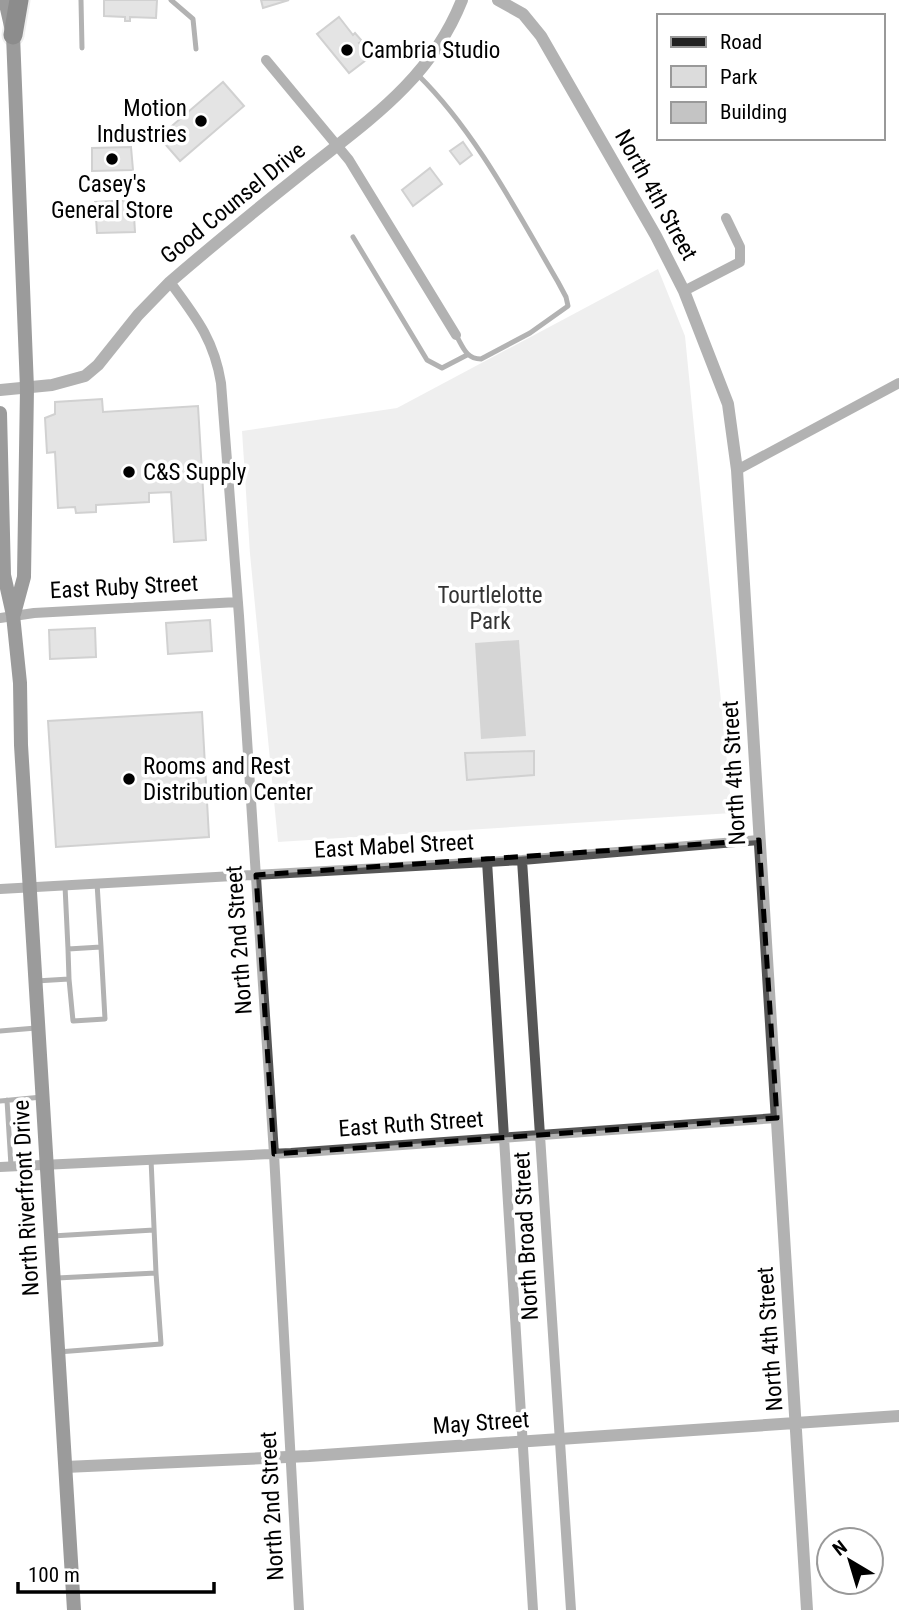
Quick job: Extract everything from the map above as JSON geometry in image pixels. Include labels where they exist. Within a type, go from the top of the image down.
[{"type":"highway","points":[[13,35],[19,0]]},
{"type":"main road","name":"North Riverfront Drive","points":[[5,0],[13,35],[27,388],[24,577],[7,616]]},
{"type":"main road","name":"North Riverfront Drive","points":[[0,412],[4,575],[7,616],[20,683],[21,745],[74,1610]]},
{"type":"street","name":"Good Counsel Drive","points":[[0,390],[61,383],[85,376],[98,365],[170,282],[382,110],[418,75],[443,39],[461,0]]},
{"type":"street","name":"North 4th Street","points":[[499,0],[523,14],[541,36],[642,213],[684,291],[728,404],[737,470],[807,1610]]},
{"type":"street","points":[[266,60],[349,160],[456,335]]},
{"type":"street","points":[[684,291],[740,262],[740,247],[726,218]]},
{"type":"street","name":"North 2nd Street","points":[[170,282],[199,321],[217,360],[238,602],[256,875],[299,1610]]},
{"type":"street","points":[[737,470],[899,383]]},
{"type":"street","name":"East Ruby Street","points":[[7,616],[238,602]]},
{"type":"street","name":"East Mabel Street","points":[[0,888],[522,860],[759,840]]},
{"type":"street","name":"North Broad Street","points":[[522,860],[570,1610]]},
{"type":"street","name":"North Broad Street","points":[[487,861],[533,1610]]},
{"type":"street","name":"East Ruth Street","points":[[5,1166],[274,1154],[777,1118]]},
{"type":"street","name":"May Street","points":[[65,1467],[290,1457],[899,1416]]},
{"type":"lane","points":[[81,0],[82,48]]},
{"type":"lane","points":[[172,0],[193,19],[196,49]]},
{"type":"lane","points":[[418,75],[443,99],[498,181],[566,297],[568,306],[530,333],[489,356],[473,359],[467,355],[456,335]]},
{"type":"lane","points":[[353,237],[427,360],[442,368],[467,355]]},
{"type":"lane","points":[[65,885],[73,1021],[105,1019],[97,883]]},
{"type":"lane","points":[[68,950],[101,947]]},
{"type":"lane","points":[[36,981],[69,979]]},
{"type":"lane","points":[[0,1031],[39,1028]]},
{"type":"lane","points":[[5,1166],[4,1101],[43,1097]]},
{"type":"lane","points":[[58,1352],[162,1344],[151,1159]]},
{"type":"lane","points":[[51,1236],[154,1230]]},
{"type":"lane","points":[[54,1278],[156,1273]]},
{"type":"highlighted area","points":[[759,840],[777,1118],[274,1154],[256,875]]},
{"type":"green space","name":"Tourtlelotte Park","points":[[658,269],[685,336],[732,813],[278,842],[250,554],[242,431],[397,408]]},
{"type":"shaded area","points":[[519,640],[526,736],[481,739],[475,643]]},
{"type":"building","points":[[104,0],[157,0],[156,18],[130,17],[130,21],[125,21],[125,17],[104,16]]},
{"type":"building","points":[[261,0],[289,0],[263,8]]},
{"type":"building","name":"Cambria Studio","points":[[339,17],[353,35],[355,33],[362,41],[359,43],[370,57],[349,73],[317,34]]},
{"type":"building","name":"Motion Industries","points":[[223,82],[244,106],[180,161],[159,137]]},
{"type":"building","points":[[463,142],[472,155],[460,164],[450,151]]},
{"type":"building","name":"Casey's General Store","points":[[131,147],[133,170],[92,171],[92,148]]},
{"type":"building","points":[[430,168],[442,184],[413,206],[402,190]]},
{"type":"building","name":"Casey's General Store","points":[[133,200],[135,232],[97,233],[95,202]]},
{"type":"building","name":"C&S Supply","points":[[102,399],[103,412],[198,406],[206,540],[174,542],[171,492],[149,493],[149,502],[96,505],[96,512],[76,513],[75,507],[58,508],[55,452],[47,453],[45,418],[55,414],[55,402]]},
{"type":"building","points":[[210,620],[212,651],[168,654],[166,623]]},
{"type":"building","points":[[95,628],[96,657],[50,659],[49,630]]},
{"type":"building","name":"Rooms and Rest Distribution Center","points":[[202,712],[209,837],[56,847],[48,721]]},
{"type":"building","points":[[534,751],[534,775],[467,780],[465,753]]},
{"type":"place","name":"Cambria Studio","points":[[347,50]]},
{"type":"place","name":"Motion Industries","points":[[201,121]]},
{"type":"place","name":"Casey's General Store","points":[[112,159]]},
{"type":"place","name":"C&S Supply","points":[[129,472]]},
{"type":"place","name":"Rooms and Rest Distribution Center","points":[[129,779]]}]
